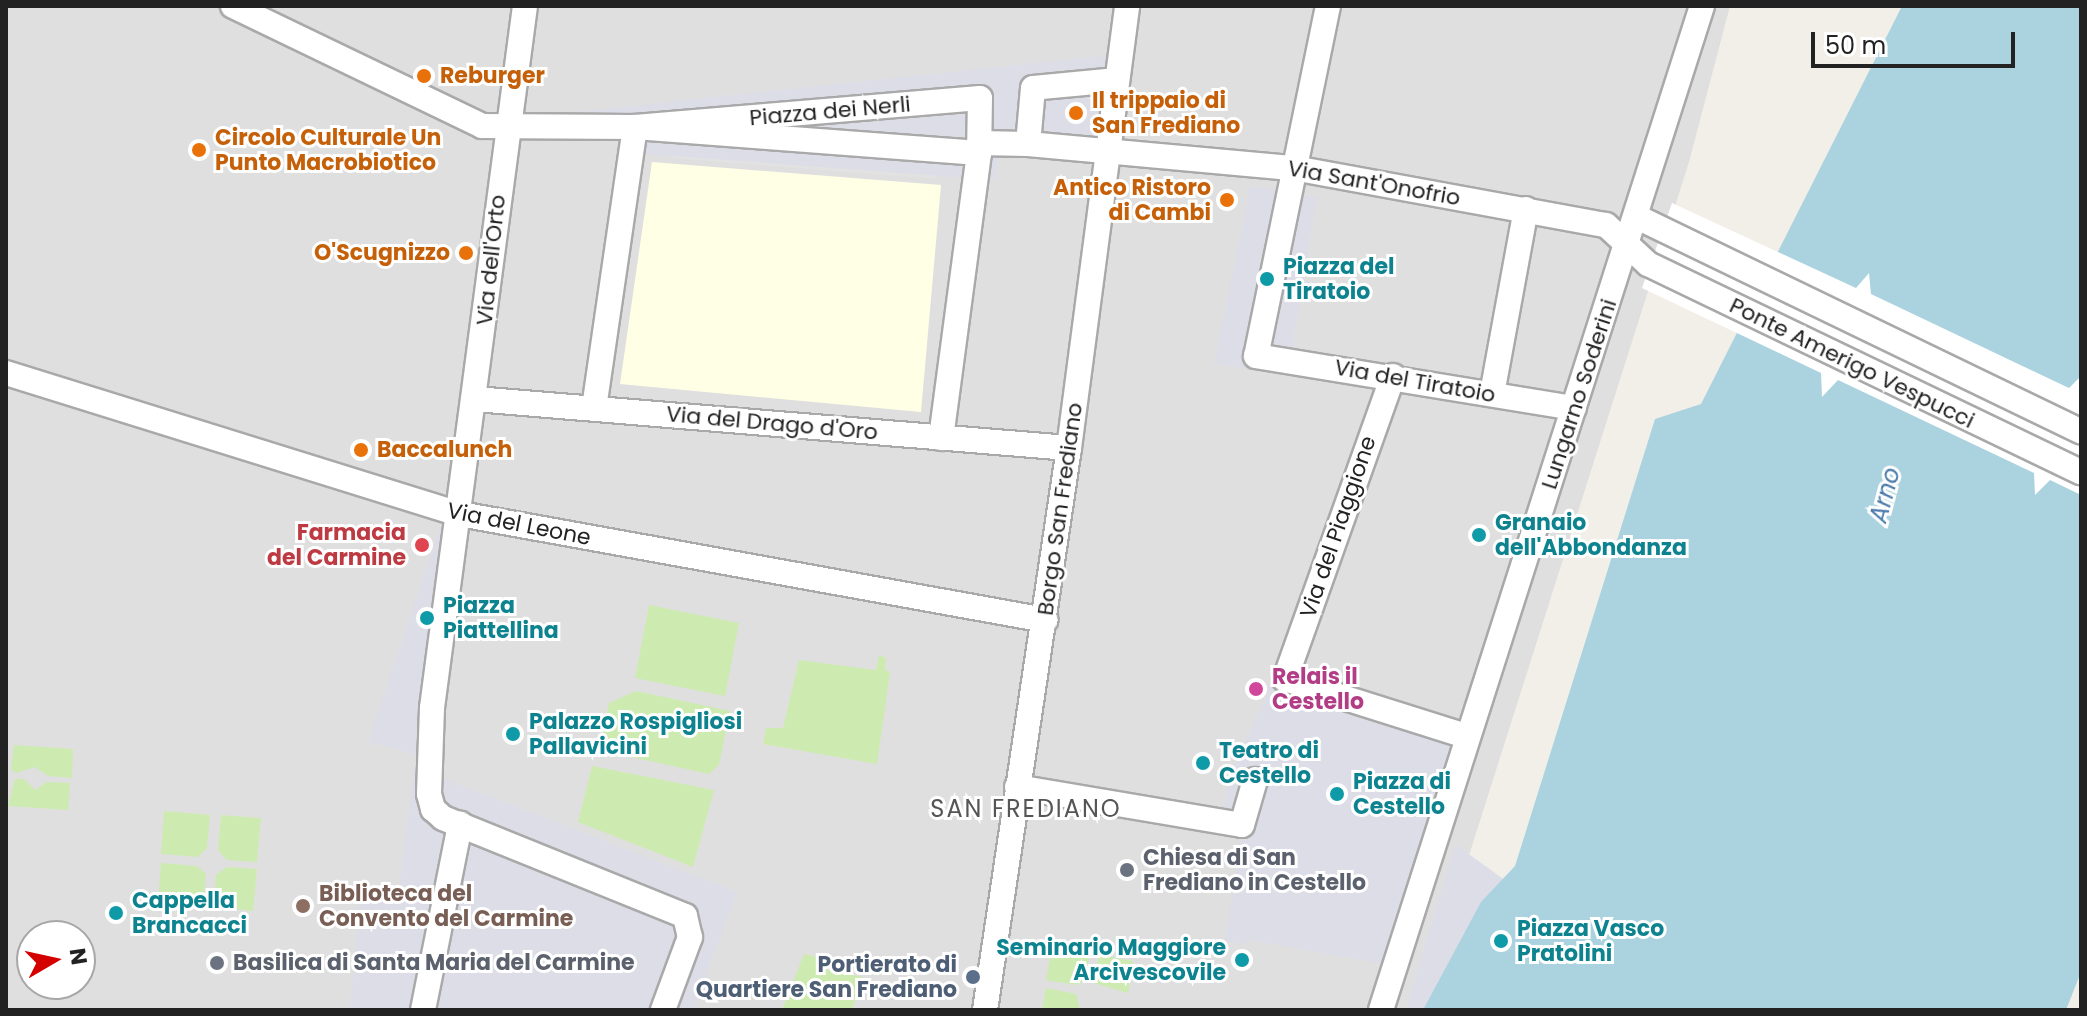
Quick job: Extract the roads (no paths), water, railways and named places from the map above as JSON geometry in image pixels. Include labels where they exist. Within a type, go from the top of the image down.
[{"type":"street","name":"Piazza dei Nerli","points":[[233,6],[482,126],[635,127],[979,148],[1028,144],[1109,148]]},
{"type":"street","name":"Via dell'Orto","points":[[460,514],[506,128],[525,6]]},
{"type":"street","name":"Borgo San Frediano","points":[[985,1010],[1045,620],[1127,6]]},
{"type":"street","points":[[1294,168],[1328,6]]},
{"type":"street","name":"Lungarno Soderini","points":[[1381,1010],[1466,736],[1628,246],[1702,6]]},
{"type":"street","points":[[1028,144],[1033,88],[1117,80]]},
{"type":"street","name":"Piazza dei Nerli","points":[[635,127],[980,98],[979,148]]},
{"type":"street","points":[[594,408],[635,127]]},
{"type":"street","points":[[941,438],[979,148]]},
{"type":"street","name":"Via Sant'Onofrio","points":[[1109,148],[1294,168],[1526,209],[1606,225],[1628,246]]},
{"type":"street","name":"Via del Tiratoio","points":[[1294,168],[1256,356],[1574,408]]},
{"type":"street","points":[[1492,394],[1526,209]]},
{"type":"street","name":"Ponte Amerigo Vespucci","points":[[1637,217],[2081,432]]},
{"type":"street","name":"Ponte Amerigo Vespucci","points":[[1628,246],[1650,265],[2081,472]]},
{"type":"street","name":"Via del Leone","points":[[6,373],[460,514],[1045,620]]},
{"type":"street","name":"Via del Piaggione","points":[[1393,376],[1285,679],[1466,736]]},
{"type":"street","name":"Via del Drago d'Oro","points":[[475,399],[1069,448]]},
{"type":"street","points":[[460,514],[426,772],[433,809],[460,824],[685,916],[690,937],[663,1010]]},
{"type":"street","points":[[1017,787],[1242,825],[1255,780]]},
{"type":"street","points":[[423,1010],[460,824]]},
{"type":"water","name":"Arno","points":[[1902,6],[2081,6],[2081,972],[2066,1010],[1423,1010],[1481,902],[1515,866],[1655,419],[1701,404]]},
{"type":"place","name":"Reburger","points":[[424,76]]},
{"type":"place","name":"Il trippaio di San Frediano","points":[[1076,113]]},
{"type":"place","name":"Circolo Culturale Un Punto Macrobiotico","points":[[199,150]]},
{"type":"place","name":"Antico Ristoro di Cambi","points":[[1227,200]]},
{"type":"place","name":"O'Scugnizzo","points":[[466,253]]},
{"type":"place","name":"Piazza del Tiratoio","points":[[1267,279]]},
{"type":"place","name":"Baccalunch","points":[[361,450]]},
{"type":"place","name":"Granaio dell'Abbondanza","points":[[1479,535]]},
{"type":"place","name":"Farmacia del Carmine","points":[[422,545]]},
{"type":"place","name":"Piazza Piattellina","points":[[427,618]]},
{"type":"place","name":"Relais il Cestello","points":[[1256,689]]},
{"type":"place","name":"Palazzo Rospigliosi Pallavicini","points":[[513,734]]},
{"type":"place","name":"Teatro di Cestello","points":[[1203,763]]},
{"type":"place","name":"Piazza di Cestello","points":[[1337,794]]},
{"type":"place","name":"Chiesa di San Frediano in Cestello","points":[[1127,870]]},
{"type":"place","name":"Biblioteca del Convento del Carmine","points":[[303,906]]},
{"type":"place","name":"Cappella Brancacci","points":[[116,913]]},
{"type":"place","name":"Piazza Vasco Pratolini","points":[[1501,941]]},
{"type":"place","name":"Seminario Maggiore Arcivescovile","points":[[1242,960]]},
{"type":"place","name":"Basilica di Santa Maria del Carmine","points":[[217,963]]},
{"type":"place","name":"Portierato di Quartiere San Frediano","points":[[973,977]]},
{"type":"district","name":"SAN FREDIANO","points":[[1026,809]]}]
